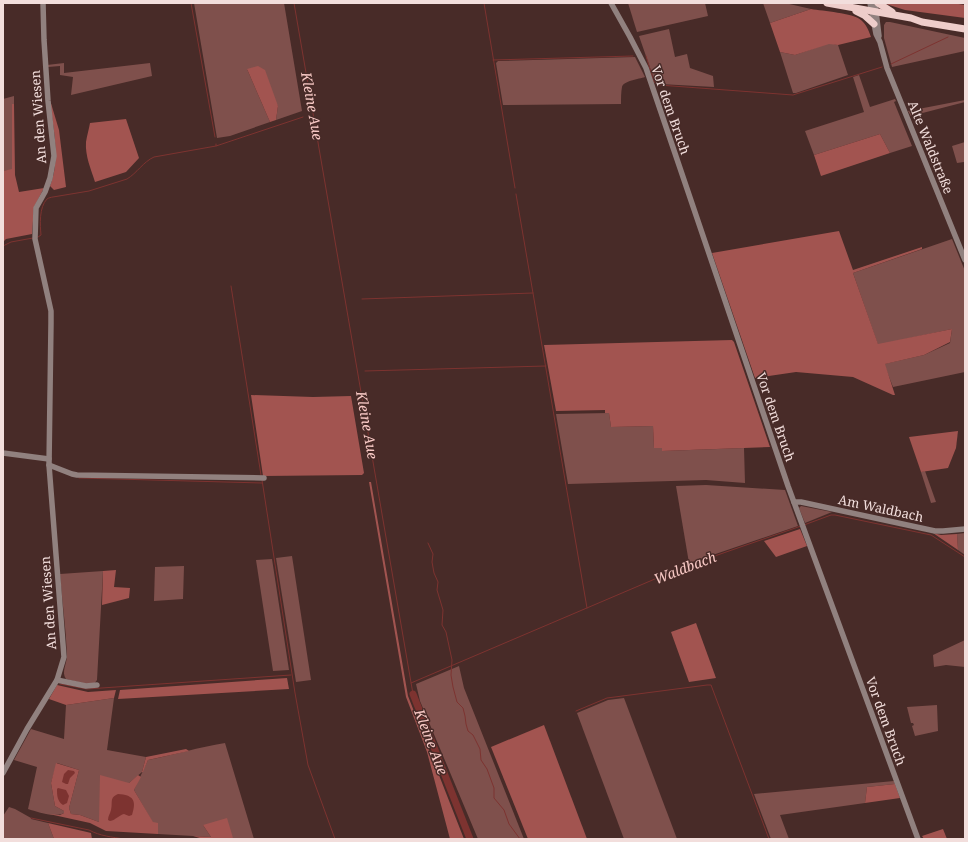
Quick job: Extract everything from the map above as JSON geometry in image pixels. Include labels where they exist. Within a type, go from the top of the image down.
[{"type":"main road","points":[[827,3],[911,18],[923,18],[965,25]]},
{"type":"main road","points":[[876,3],[899,16]]},
{"type":"main road","points":[[849,7],[864,15],[876,24]]},
{"type":"main road","points":[[911,18],[922,22],[965,29]]},
{"type":"street","name":"An den Wiesen","points":[[3,773],[57,680],[64,657],[49,462],[52,323],[51,311],[35,237],[36,208],[45,192],[50,178],[54,156],[48,101],[43,3]]},
{"type":"street","name":"Vor dem Bruch","points":[[611,3],[646,68],[802,526],[918,839]]},
{"type":"street","name":"Alte Waldstraße","points":[[859,9],[869,3],[874,11]]},
{"type":"street","name":"Alte Waldstraße","points":[[876,3],[874,11],[876,34],[880,42],[886,65],[963,251],[965,260]]},
{"type":"street","points":[[876,24],[889,14]]},
{"type":"street","points":[[3,453],[49,462],[76,475],[261,479]]},
{"type":"street","name":"Am Waldbach","points":[[794,502],[801,502],[935,531],[965,529]]},
{"type":"street","points":[[57,680],[86,686],[97,685]]},
{"type":"shaded area","points":[[194,3],[284,3],[302,111],[276,120],[278,106],[247,69],[270,122],[230,136],[217,138]]},
{"type":"shaded area","points":[[628,3],[705,3],[708,16],[637,32]]},
{"type":"shaded area","points":[[763,3],[785,3],[811,9],[770,23]]},
{"type":"shaded area","points":[[885,3],[952,3],[965,5],[965,18],[905,10]]},
{"type":"shaded area","points":[[811,9],[845,14],[857,18],[864,24],[871,37],[838,45],[829,44],[795,55],[780,52],[770,23]]},
{"type":"shaded area","points":[[886,22],[965,38],[965,51],[892,67],[884,38],[884,25]]},
{"type":"shaded area","points":[[669,29],[675,57],[687,54],[690,68],[713,76],[714,87],[660,84],[655,82],[639,36]]},
{"type":"shaded area","points":[[829,43],[838,45],[848,75],[793,93],[780,52],[795,55]]},
{"type":"shaded area","points":[[635,57],[645,77],[623,85],[621,91],[621,104],[503,105],[496,63],[498,61]]},
{"type":"shaded area","points":[[64,63],[64,73],[150,63],[152,76],[71,95],[73,77],[60,75],[60,66],[48,67],[47,65]]},
{"type":"shaded area","points":[[258,66],[265,70],[278,106],[276,120],[270,122],[247,69]]},
{"type":"shaded area","points":[[859,75],[870,107],[895,99],[896,101],[894,102],[912,146],[890,153],[880,134],[814,155],[805,131],[864,112],[853,77]]},
{"type":"shaded area","points":[[14,96],[14,104],[12,105],[12,170],[3,171],[3,99]]},
{"type":"shaded area","points":[[50,100],[59,130],[66,187],[54,190],[50,186],[56,155]]},
{"type":"shaded area","points":[[965,100],[965,102],[911,116],[908,111]]},
{"type":"shaded area","points":[[12,104],[14,104],[15,175],[19,192],[44,188],[34,207],[32,234],[6,239],[3,242],[3,171],[12,169]]},
{"type":"shaded area","points":[[126,119],[139,158],[126,172],[95,182],[86,152],[86,139],[90,123]]},
{"type":"shaded area","points":[[880,134],[890,153],[821,176],[814,155]]},
{"type":"shaded area","points":[[965,142],[965,164],[964,162],[957,163],[952,146]]},
{"type":"shaded area","points":[[839,231],[853,270],[922,247],[922,249],[853,273],[878,344],[952,329],[950,342],[924,355],[885,364],[895,395],[853,377],[796,372],[755,378],[712,253]]},
{"type":"shaded area","points":[[952,239],[965,271],[965,372],[893,387],[884,364],[924,355],[950,343],[952,329],[878,345],[853,273]]},
{"type":"shaded area","points":[[732,340],[734,342],[770,447],[662,451],[662,448],[654,448],[653,426],[611,427],[609,413],[605,413],[605,410],[556,411],[544,345]]},
{"type":"shaded area","points":[[251,395],[313,397],[351,396],[364,473],[362,475],[263,476]]},
{"type":"shaded area","points":[[609,413],[611,427],[653,426],[654,448],[662,448],[663,451],[744,448],[745,483],[706,480],[568,484],[556,414]]},
{"type":"shaded area","points":[[958,431],[956,448],[948,468],[921,472],[909,437]]},
{"type":"shaded area","points":[[925,471],[936,502],[931,503],[921,472]]},
{"type":"shaded area","points":[[369,482],[371,482],[408,696],[464,839],[450,839],[427,752],[406,697]]},
{"type":"shaded area","points":[[706,485],[785,490],[798,526],[689,563],[676,486]]},
{"type":"shaded area","points":[[801,506],[832,512],[805,523],[799,508]]},
{"type":"shaded area","points":[[800,529],[807,546],[776,557],[764,541]]},
{"type":"shaded area","points":[[933,533],[941,535],[957,534],[958,550]]},
{"type":"shaded area","points":[[965,533],[965,555],[958,550],[957,534]]},
{"type":"shaded area","points":[[292,556],[311,680],[296,682],[276,558]]},
{"type":"shaded area","points":[[272,559],[289,670],[273,671],[256,560]]},
{"type":"shaded area","points":[[184,566],[183,599],[154,601],[155,567]]},
{"type":"shaded area","points":[[116,570],[114,587],[130,588],[129,598],[102,605],[103,571]]},
{"type":"shaded area","points":[[103,571],[97,680],[94,684],[86,684],[66,679],[64,674],[67,655],[60,574]]},
{"type":"shaded area","points":[[696,623],[716,678],[689,682],[671,632]]},
{"type":"shaded area","points":[[965,640],[965,667],[946,665],[934,667],[933,655]]},
{"type":"shaded area","points":[[459,666],[464,688],[524,839],[478,839],[420,701],[416,684]]},
{"type":"shaded area","points":[[287,678],[289,689],[118,699],[120,690]]},
{"type":"shaded area","points":[[57,685],[88,692],[116,690],[114,698],[66,705],[49,699]]},
{"type":"shaded area","points":[[114,698],[107,750],[146,757],[142,772],[129,783],[99,822],[80,815],[71,814],[69,808],[79,770],[57,763],[51,783],[55,806],[64,811],[64,813],[50,815],[28,809],[37,767],[14,760],[31,729],[64,739],[66,705]]},
{"type":"shaded area","points":[[624,698],[677,839],[624,839],[577,713],[608,700]]},
{"type":"shaded area","points":[[937,705],[938,731],[915,736],[912,726],[914,725],[911,723],[907,707]]},
{"type":"shaded area","points":[[544,725],[587,839],[528,839],[491,747]]},
{"type":"shaded area","points":[[225,743],[254,839],[233,838],[203,825],[211,837],[158,834],[158,823],[153,823],[134,790],[148,760]]},
{"type":"shaded area","points":[[186,749],[189,751],[148,760],[142,772],[146,757]]},
{"type":"shaded area","points":[[56,763],[79,770],[69,808],[71,814],[80,815],[99,822],[100,775],[129,783],[138,775],[141,777],[134,790],[153,822],[158,823],[158,834],[106,831],[90,823],[49,814],[60,815],[64,813],[64,811],[55,806],[51,783]]},
{"type":"shaded area","points":[[68,770],[74,771],[75,773],[70,778],[68,784],[66,784],[62,782],[64,774]]},
{"type":"shaded area","points":[[894,781],[895,784],[867,787],[865,803],[780,815],[789,839],[771,839],[754,794]]},
{"type":"shaded area","points":[[895,784],[900,798],[865,803],[867,787]]},
{"type":"shaded area","points":[[58,788],[66,790],[69,796],[67,803],[63,805],[58,798]]},
{"type":"shaded area","points":[[118,794],[130,797],[134,802],[132,815],[129,816],[124,814],[110,821],[108,819],[112,799]]},
{"type":"shaded area","points":[[9,807],[31,819],[48,823],[54,839],[3,839],[3,816]]},
{"type":"shaded area","points":[[227,818],[233,838],[246,839],[203,839],[193,836],[211,837],[203,825]]},
{"type":"shaded area","points":[[48,823],[91,833],[92,839],[54,839]]},
{"type":"shaded area","points":[[943,829],[947,839],[924,839],[922,836]]},
{"type":"waterway","points":[[191,3],[215,137]]},
{"type":"waterway","name":"Kleine Aue","points":[[294,3],[413,694]]},
{"type":"waterway","points":[[484,3],[515,188]]},
{"type":"waterway","points":[[891,64],[948,37]]},
{"type":"waterway","points":[[493,60],[633,56]]},
{"type":"waterway","points":[[646,56],[654,82],[659,85],[793,95],[882,67]]},
{"type":"waterway","points":[[216,144],[216,146],[303,117]]},
{"type":"waterway","points":[[38,237],[41,235],[41,211],[44,202],[48,199],[89,191],[127,179],[154,157],[216,146]]},
{"type":"waterway","points":[[516,194],[587,608]]},
{"type":"waterway","points":[[3,246],[11,242],[33,238]]},
{"type":"waterway","points":[[231,286],[261,475]]},
{"type":"waterway","points":[[362,299],[533,293]]},
{"type":"waterway","points":[[365,371],[546,366]]},
{"type":"waterway","points":[[79,478],[262,483]]},
{"type":"waterway","points":[[262,480],[295,693],[308,765],[335,839]]},
{"type":"waterway","name":"Waldbach","points":[[804,525],[831,515],[835,515],[931,535],[965,557]]},
{"type":"waterway","name":"Waldbach","points":[[411,683],[683,567],[801,526]]},
{"type":"waterway","points":[[428,543],[433,554],[432,562],[434,573],[438,582],[437,590],[443,610],[442,625],[446,632],[452,660],[451,675],[457,702],[463,708],[468,731],[473,735],[480,749],[481,760],[487,769],[494,788],[494,798],[504,810],[509,824],[520,839]]},
{"type":"waterway","points":[[60,684],[87,689],[291,675]]},
{"type":"waterway","points":[[576,711],[607,698],[711,685],[769,839]]},
{"type":"waterway","name":"Kleine Aue","points":[[413,694],[470,839]]},
{"type":"waterway","points":[[31,818],[124,839]]}]
